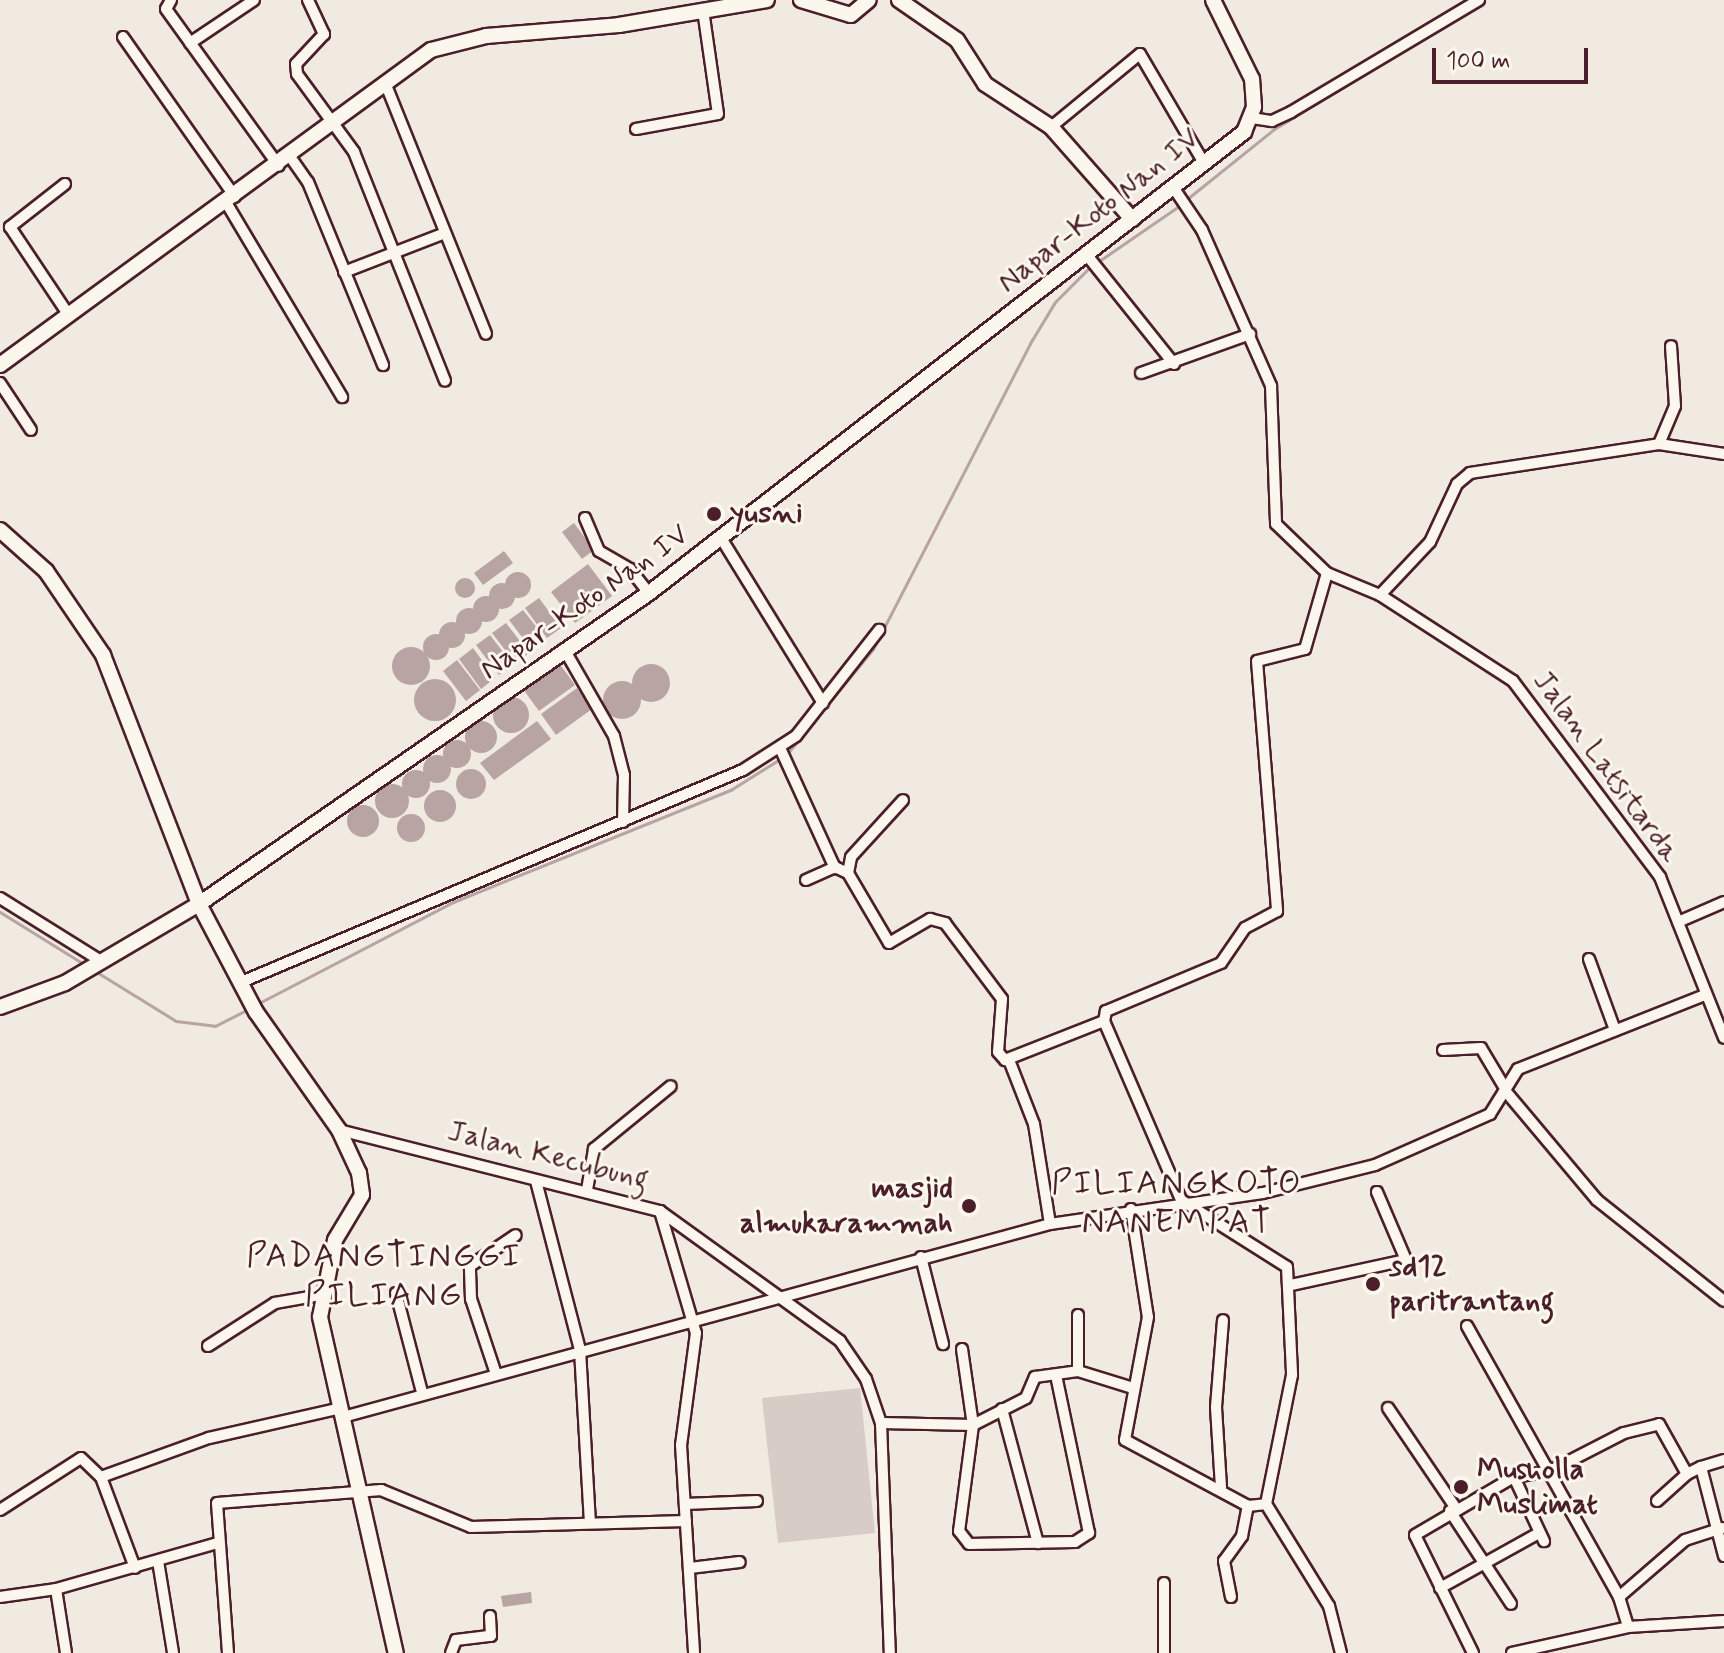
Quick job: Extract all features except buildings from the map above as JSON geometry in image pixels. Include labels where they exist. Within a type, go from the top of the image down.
[{"type":"street","points":[[171,0],[166,9],[285,162],[344,272],[383,365]]},
{"type":"street","points":[[190,43],[254,0]]},
{"type":"street","points":[[308,0],[324,34],[296,64],[297,74],[336,126],[395,253],[445,381]]},
{"type":"street","points":[[0,365],[336,126],[418,58],[455,42],[767,0]]},
{"type":"street","points":[[801,0],[851,15],[869,0]]},
{"type":"street","points":[[899,0],[962,46],[985,84],[1051,127],[1132,219]]},
{"type":"street","points":[[1213,0],[1252,79],[1252,118],[1272,121],[1479,0]]},
{"type":"street","points":[[636,129],[718,114],[694,8]]},
{"type":"street","points":[[123,37],[231,200],[342,397]]},
{"type":"street","points":[[1051,127],[1140,54],[1204,163]]},
{"type":"street","points":[[386,85],[486,334]]},
{"type":"street","name":"Napar-Koto Nan IV","points":[[0,1007],[95,965],[199,904],[649,593],[1204,163],[1252,118]]},
{"type":"street","points":[[65,184],[10,227],[68,314]]},
{"type":"street","name":"Jalan Latsitarda","points":[[1173,187],[1202,230],[1250,334],[1275,408],[1274,520],[1325,579],[1380,595],[1513,681],[1660,877],[1724,1038]]},
{"type":"street","points":[[344,272],[445,233]]},
{"type":"street","points":[[1086,254],[1174,364]]},
{"type":"street","points":[[1141,373],[1174,364],[1250,334]]},
{"type":"street","points":[[1659,444],[1675,406],[1671,346]]},
{"type":"street","points":[[0,383],[31,430]]},
{"type":"street","points":[[1380,595],[1430,542],[1457,484],[1470,473],[1659,444],[1724,454]]},
{"type":"street","points":[[585,518],[599,551],[630,569],[649,593]]},
{"type":"street","points":[[0,530],[46,571],[103,655],[199,904],[256,1012],[339,1130],[362,1195],[335,1240],[321,1295],[342,1412],[396,1653]]},
{"type":"street","points":[[721,538],[823,703]]},
{"type":"street","points":[[1325,579],[1305,649],[1257,661],[1277,911],[1245,928],[1221,963],[1106,1011],[1104,1021],[1181,1200],[1287,1267],[1291,1285],[1292,1375],[1266,1504],[1329,1606],[1341,1653]]},
{"type":"street","points":[[239,983],[783,753],[879,630]]},
{"type":"street","points":[[564,649],[614,736],[624,775],[623,822]]},
{"type":"street","points":[[783,753],[835,868]]},
{"type":"street","points":[[848,873],[851,857],[903,800]]},
{"type":"street","points":[[806,880],[835,868],[848,873],[889,943],[930,919],[945,923],[1000,994],[998,1052],[1009,1060],[1034,1124],[1050,1224]]},
{"type":"street","points":[[0,898],[95,965]]},
{"type":"street","points":[[1678,922],[1724,902]]},
{"type":"street","points":[[1589,959],[1615,1030]]},
{"type":"street","points":[[101,1477],[209,1438],[342,1412],[422,1392],[1050,1224],[1181,1200],[1263,1193],[1375,1165],[1472,1125],[1507,1092],[1518,1069],[1705,995]]},
{"type":"street","points":[[1009,1060],[1104,1021]]},
{"type":"street","points":[[1443,1050],[1481,1048],[1507,1092],[1597,1200],[1724,1301]]},
{"type":"street","points":[[587,1190],[594,1149],[671,1086]]},
{"type":"street","name":"Jalan Kecubung","points":[[339,1130],[536,1181],[587,1190],[660,1211],[783,1297],[849,1352],[881,1423],[890,1653]]},
{"type":"street","points":[[536,1181],[580,1350],[590,1523]]},
{"type":"street","points":[[1291,1285],[1406,1260],[1377,1192]]},
{"type":"street","points":[[1131,1209],[1148,1317],[1133,1388],[1127,1444],[1221,1487],[1248,1506],[1266,1504]]},
{"type":"street","points":[[660,1211],[693,1319],[696,1369],[681,1445],[694,1653]]},
{"type":"street","points":[[495,1371],[471,1299],[470,1266],[516,1235]]},
{"type":"street","points":[[921,1257],[943,1344]]},
{"type":"street","points":[[396,1293],[422,1392]]},
{"type":"street","points":[[208,1346],[275,1303],[321,1295]]},
{"type":"street","points":[[1078,1315],[1078,1371]]},
{"type":"street","points":[[1221,1487],[1216,1407],[1223,1320]]},
{"type":"street","points":[[1467,1326],[1619,1597],[1628,1627]]},
{"type":"street","points":[[962,1349],[973,1425],[961,1539],[1038,1543],[1079,1541],[1089,1533],[1056,1375]]},
{"type":"street","points":[[881,1423],[973,1425],[1026,1398],[1035,1377],[1078,1371],[1133,1388]]},
{"type":"street","points":[[1388,1408],[1511,1604]]},
{"type":"street","points":[[1002,1409],[1038,1543]]},
{"type":"street","points":[[1473,1653],[1414,1540],[1453,1509],[1514,1477],[1550,1471],[1654,1423],[1687,1474]]},
{"type":"street","points":[[0,1510],[72,1459],[84,1460],[101,1477],[135,1568]]},
{"type":"street","points":[[1657,1501],[1687,1474],[1724,1460]]},
{"type":"street","points":[[1701,1467],[1722,1528],[1724,1556]]},
{"type":"street","points":[[1440,1588],[1542,1537],[1514,1477]]},
{"type":"street","points":[[228,1653],[217,1503],[360,1492],[403,1494],[460,1526],[686,1521]]},
{"type":"street","points":[[685,1504],[757,1501]]},
{"type":"street","points":[[1231,1597],[1224,1561],[1242,1536],[1248,1506]]},
{"type":"street","points":[[1619,1597],[1685,1540],[1722,1528]]},
{"type":"street","points":[[0,1597],[56,1589],[218,1543]]},
{"type":"street","points":[[158,1561],[173,1653]]},
{"type":"street","points":[[690,1568],[740,1562]]},
{"type":"street","points":[[1164,1583],[1164,1653]]},
{"type":"street","points":[[56,1589],[66,1653]]},
{"type":"street","points":[[451,1653],[456,1640],[491,1636],[490,1616]]},
{"type":"street","points":[[1512,1653],[1628,1627],[1724,1621]]},
{"type":"shaded area","points":[[574,523],[594,550],[582,559],[562,532]]},
{"type":"shaded area","points":[[504,551],[513,563],[483,585],[474,573]]},
{"type":"shaded area","points":[[588,564],[612,596],[575,623],[551,592]]},
{"type":"shaded area","points":[[518,572],[527,576],[531,585],[527,594],[518,598],[509,594],[505,585],[509,576]]},
{"type":"shaded area","points":[[461,578],[469,578],[475,588],[469,598],[461,598],[455,592],[455,584]]},
{"type":"shaded area","points":[[502,583],[511,587],[515,596],[511,605],[502,609],[493,605],[489,596],[493,587]]},
{"type":"shaded area","points":[[486,596],[495,600],[499,609],[495,618],[486,622],[477,618],[473,609],[477,600]]},
{"type":"shaded area","points":[[539,598],[561,628],[547,638],[525,608]]},
{"type":"shaded area","points":[[469,608],[478,612],[482,621],[478,630],[469,634],[460,630],[456,621],[460,612]]},
{"type":"shaded area","points":[[523,610],[546,639],[532,650],[509,620]]},
{"type":"shaded area","points":[[452,622],[461,626],[465,635],[461,644],[452,648],[443,644],[439,635],[443,626]]},
{"type":"shaded area","points":[[506,623],[529,653],[515,663],[492,633]]},
{"type":"shaded area","points":[[436,634],[445,638],[449,647],[445,656],[436,660],[427,656],[423,647],[427,638]]},
{"type":"shaded area","points":[[490,635],[513,665],[499,675],[476,645]]},
{"type":"shaded area","points":[[411,647],[424,653],[430,666],[424,679],[411,685],[398,679],[392,666],[398,653]]},
{"type":"shaded area","points":[[473,648],[495,678],[481,689],[459,659]]},
{"type":"shaded area","points":[[457,660],[480,690],[466,701],[443,671]]},
{"type":"shaded area","points":[[559,663],[575,685],[539,711],[523,689]]},
{"type":"shaded area","points":[[651,664],[664,670],[670,683],[664,696],[651,702],[638,696],[632,683],[638,670]]},
{"type":"shaded area","points":[[435,679],[450,685],[456,700],[450,715],[435,721],[420,715],[414,700],[420,685]]},
{"type":"shaded area","points":[[622,681],[635,687],[641,700],[635,713],[622,719],[609,713],[603,700],[609,687]]},
{"type":"shaded area","points":[[577,688],[592,709],[556,735],[541,714]]},
{"type":"shaded area","points":[[511,697],[524,702],[529,715],[524,728],[511,733],[498,728],[493,715],[498,702]]},
{"type":"shaded area","points":[[481,721],[493,725],[497,737],[493,749],[481,753],[469,749],[465,737],[469,725]]},
{"type":"shaded area","points":[[537,721],[551,739],[494,780],[480,763]]},
{"type":"shaded area","points":[[457,740],[467,744],[471,754],[467,764],[457,768],[447,764],[443,754],[447,744]]},
{"type":"shaded area","points":[[437,755],[447,759],[451,769],[447,779],[437,783],[427,779],[423,769],[427,759]]},
{"type":"shaded area","points":[[471,769],[482,773],[486,784],[482,795],[471,799],[460,795],[456,784],[460,773]]},
{"type":"shaded area","points":[[416,770],[426,774],[430,784],[426,794],[416,798],[406,794],[402,784],[406,774]]},
{"type":"shaded area","points":[[392,784],[404,789],[409,801],[404,813],[392,818],[380,813],[375,801],[380,789]]},
{"type":"shaded area","points":[[440,790],[451,795],[456,806],[451,817],[440,822],[429,817],[424,806],[429,795]]},
{"type":"shaded area","points":[[363,805],[374,810],[379,821],[374,832],[363,837],[352,832],[347,821],[352,810]]},
{"type":"shaded area","points":[[411,814],[421,818],[425,828],[421,838],[411,842],[401,838],[397,828],[401,818]]},
{"type":"shaded area","points":[[860,1388],[875,1533],[778,1543],[762,1398]]},
{"type":"shaded area","points":[[531,1592],[532,1603],[503,1607],[501,1596]]},
{"type":"waterway","points":[[1187,199],[1274,129],[1370,71]]},
{"type":"waterway","points":[[1099,261],[1179,206]]},
{"type":"waterway","points":[[786,755],[873,649],[1032,340],[1055,302],[1089,268]]},
{"type":"waterway","points":[[259,1003],[453,902],[732,789],[780,759]]},
{"type":"waterway","points":[[0,912],[85,965]]},
{"type":"waterway","points":[[95,971],[176,1021],[215,1026],[249,1009]]},
{"type":"place","name":"yusni","points":[[714,514]]},
{"type":"place","name":"masjid almukarammah","points":[[969,1206]]},
{"type":"place","name":"sd12 paritrantang","points":[[1373,1284]]},
{"type":"place","name":"Musholla Muslimat","points":[[1461,1487]]},
{"type":"district","name":"PILIANGKOTO NANEMPAT","points":[[1177,1202]]},
{"type":"district","name":"PADANGTINGGI PILIANG","points":[[384,1276]]}]
